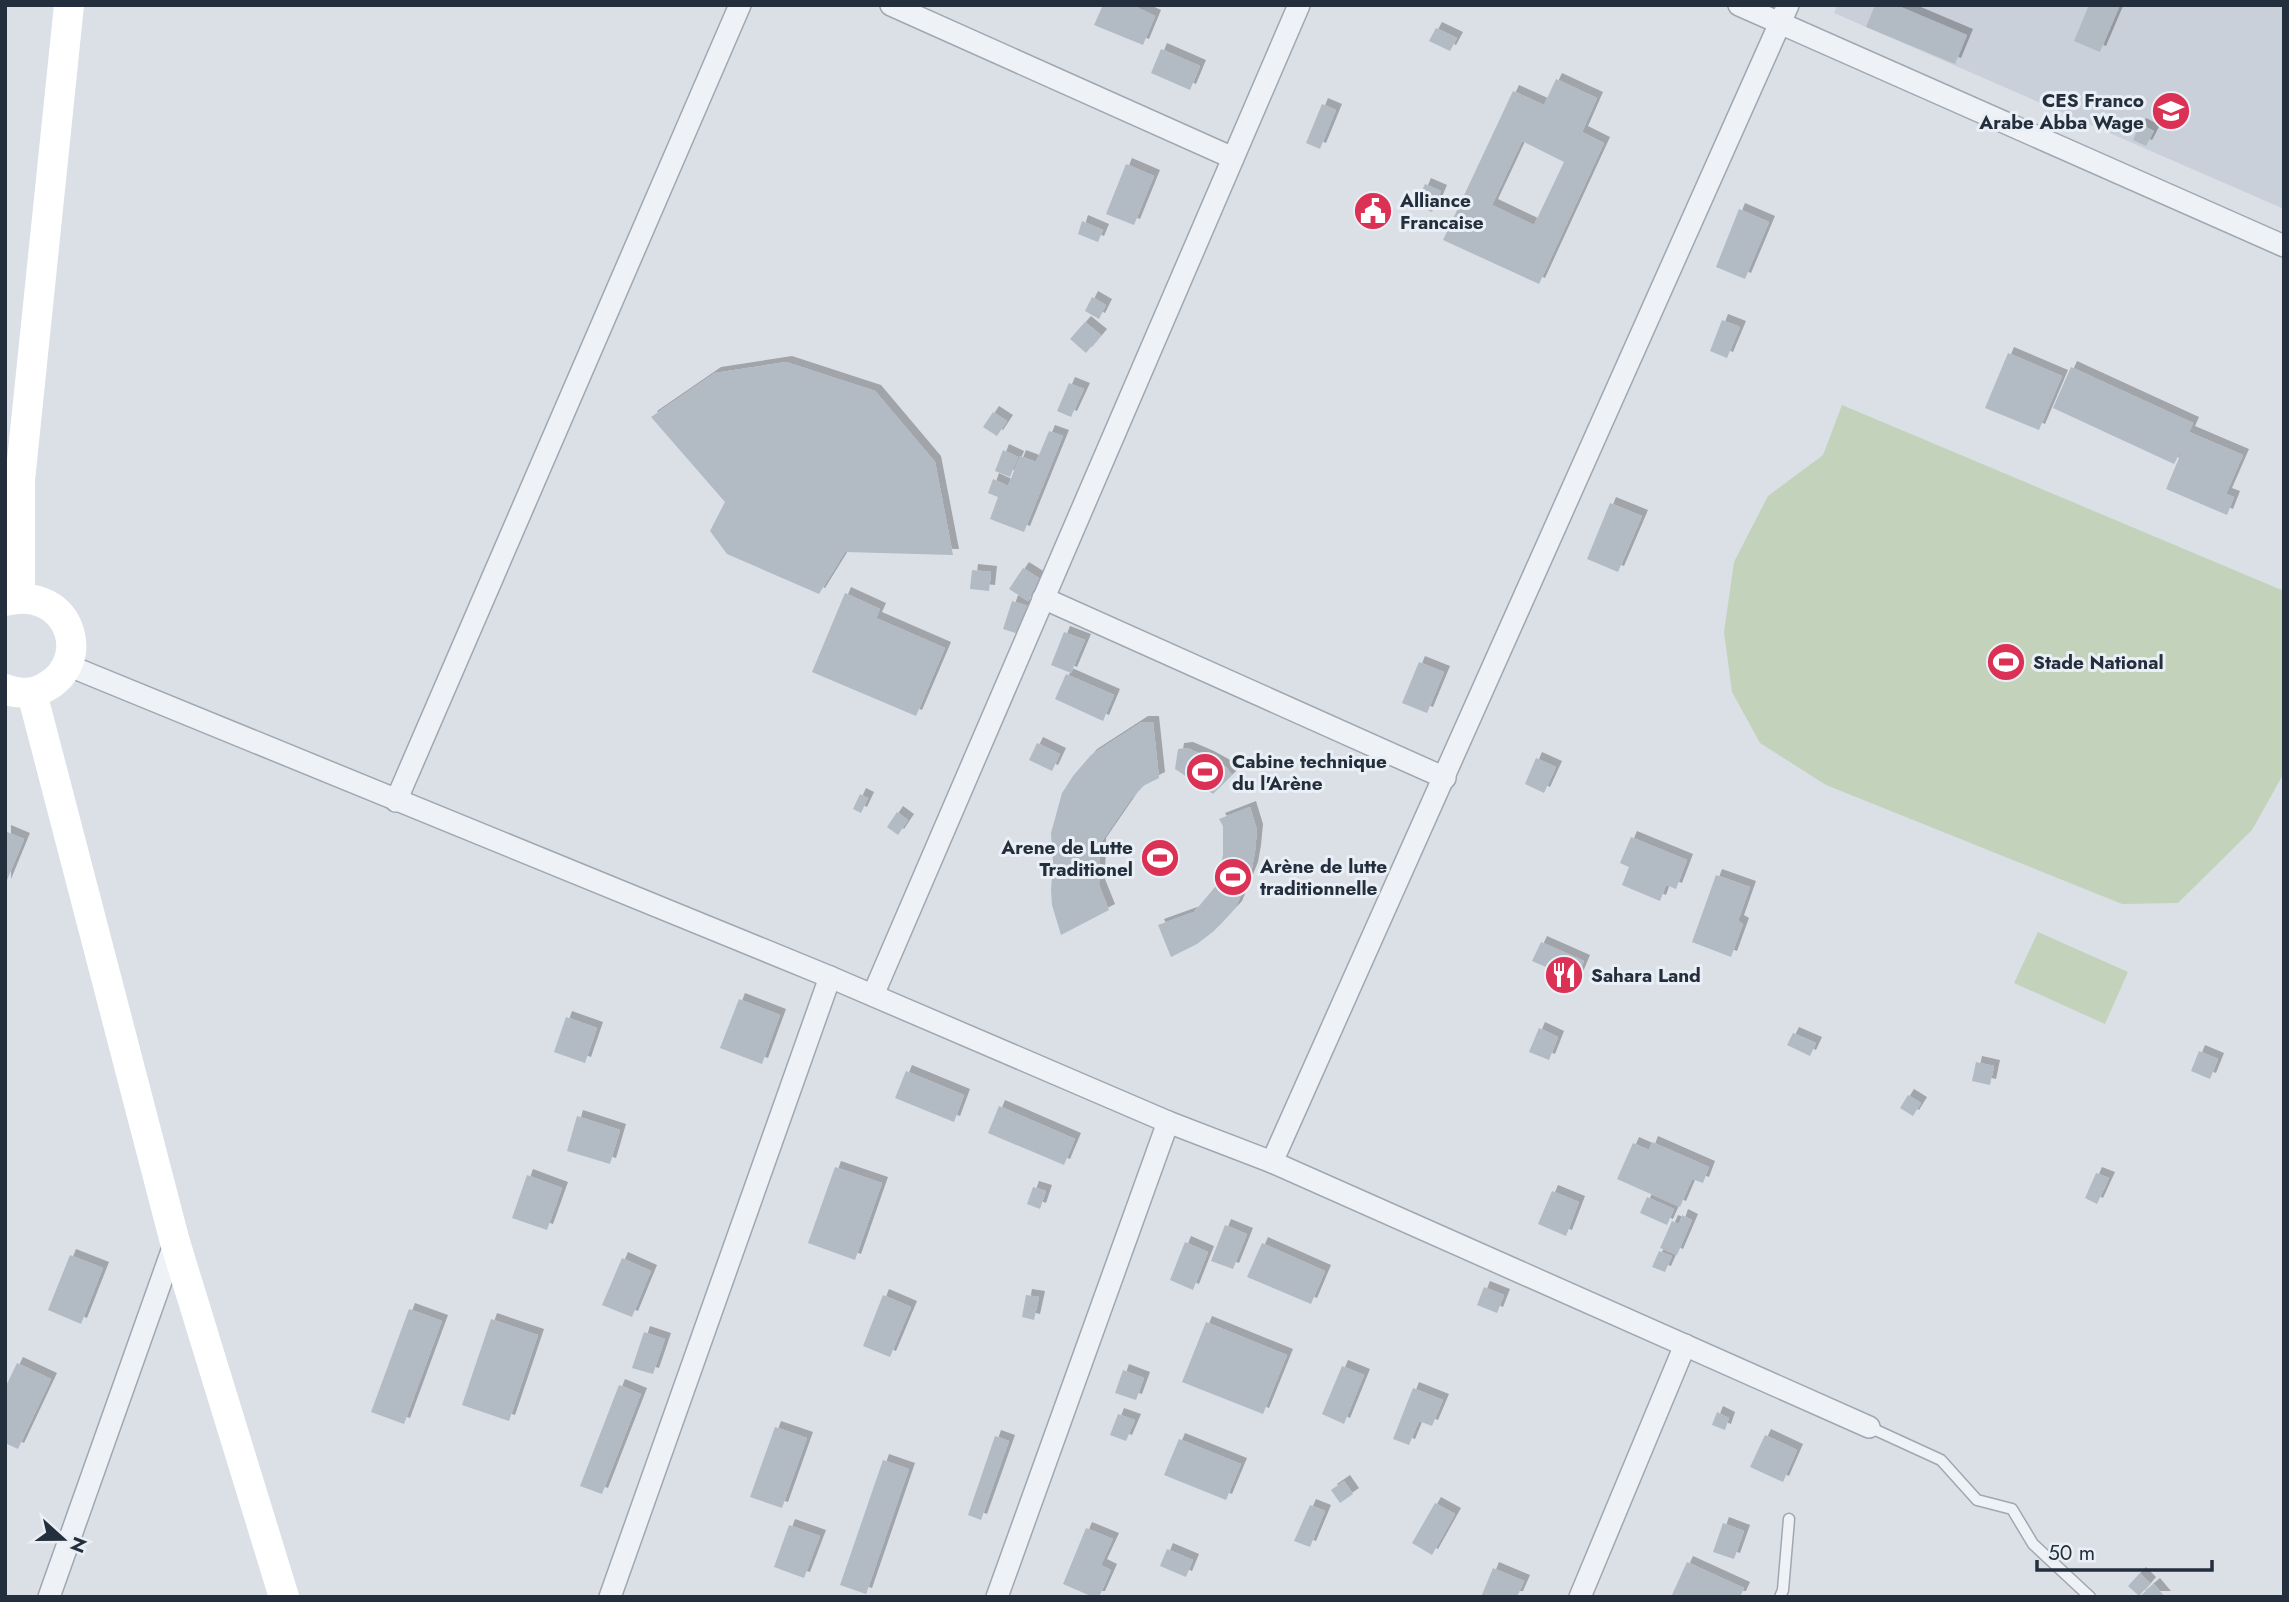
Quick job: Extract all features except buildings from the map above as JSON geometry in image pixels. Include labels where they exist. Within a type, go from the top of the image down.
[{"type":"main road","points":[[69,5],[20,480],[13,599],[40,600],[56,610],[68,626],[71,646],[67,665],[58,678],[46,688],[18,691],[175,1242],[284,1597]]},
{"type":"street","points":[[396,801],[740,5]]},
{"type":"street","points":[[891,5],[1233,159]]},
{"type":"street","points":[[873,995],[1299,5]]},
{"type":"street","points":[[1739,5],[1784,14],[2284,246]]},
{"type":"street","points":[[1272,1162],[1784,14]]},
{"type":"street","points":[[1043,597],[1445,778]]},
{"type":"street","points":[[67,665],[830,977],[1168,1122],[1272,1162],[1869,1427]]},
{"type":"street","points":[[610,1597],[830,977]]},
{"type":"street","points":[[997,1597],[1168,1122]]},
{"type":"street","points":[[49,1597],[175,1242]]},
{"type":"street","points":[[1580,1597],[1685,1345]]},
{"type":"lane","points":[[1869,1427],[1941,1460],[1977,1500],[2012,1509],[2032,1544],[2090,1597]]},
{"type":"lane","points":[[1780,1597],[1789,1518]]},
{"type":"shaded area","name":"CES Franco Arabe Abba Wage","points":[[1837,5],[2284,5],[2284,209],[1834,13]]},
{"type":"green space","name":"Stade National","points":[[1842,405],[2284,591],[2284,773],[2252,830],[2178,903],[2122,904],[1826,785],[1760,743],[1732,692],[1724,632],[1734,562],[1768,496],[1823,455]]},
{"type":"green space","points":[[2038,932],[2128,972],[2105,1024],[2014,983]]},
{"type":"place","name":"CES Franco Arabe Abba Wage","points":[[2171,111]]},
{"type":"place","name":"Alliance Francaise","points":[[1373,211]]},
{"type":"place","name":"Stade National","points":[[2006,662]]},
{"type":"place","name":"Cabine technique du l'Arène","points":[[1205,772]]},
{"type":"place","name":"Arene de Lutte Traditionel","points":[[1160,858]]},
{"type":"place","name":"Arène de lutte traditionnelle","points":[[1233,877]]},
{"type":"place","name":"Sahara Land","points":[[1564,975]]}]
